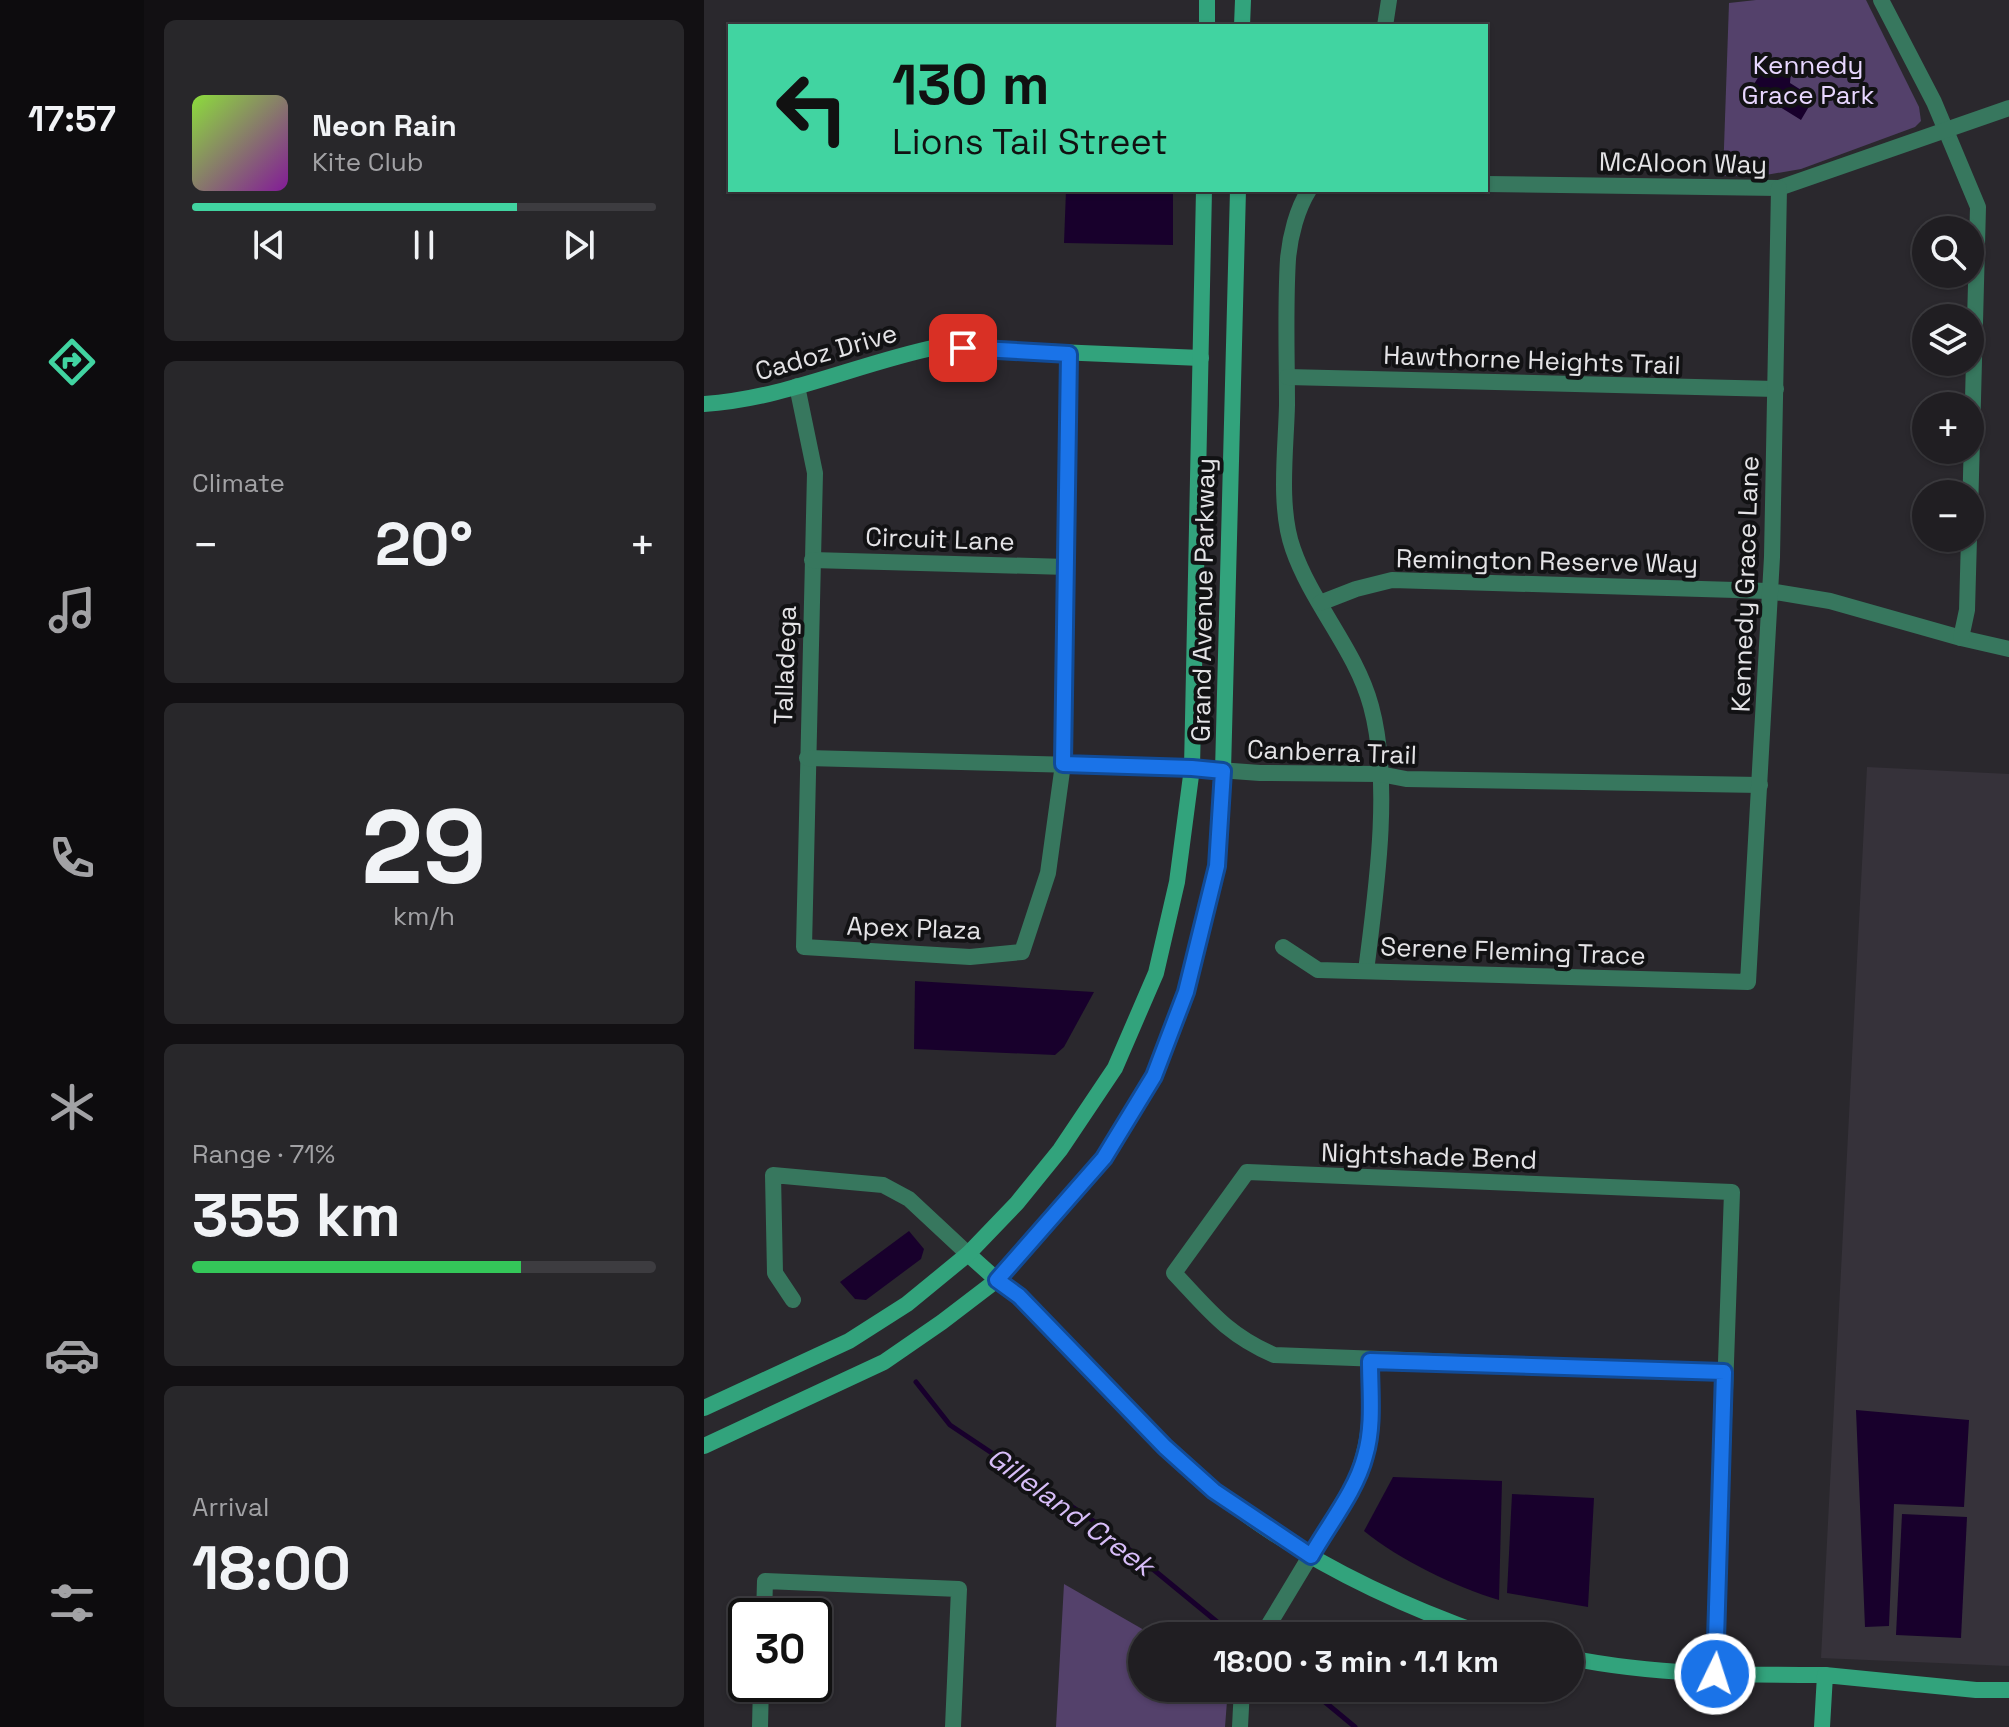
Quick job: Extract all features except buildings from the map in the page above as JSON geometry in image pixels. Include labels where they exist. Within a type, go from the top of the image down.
[{"type":"street","points":[[1207,0],[1207,24]]},
{"type":"street","points":[[1242,24],[1243,0]]},
{"type":"street","points":[[1385,24],[1389,0]]},
{"type":"street","points":[[1881,0],[1946,130],[1978,207],[1971,480]]},
{"type":"street","name":"McAloon Way","points":[[1488,184],[1779,188],[2009,108]]},
{"type":"street","name":"Kennedy Grace Lane","points":[[1748,982],[1772,557],[1779,188]]},
{"type":"street","name":"Grand Avenue Parkway","points":[[704,1408],[849,1341],[907,1304],[968,1254],[1017,1203],[1060,1150],[1115,1068],[1156,973],[1177,882],[1192,768],[1204,192]]},
{"type":"street","name":"Grand Avenue Parkway","points":[[704,1446],[884,1362],[997,1280],[1104,1158],[1154,1076],[1186,992],[1217,866],[1223,771],[1238,192]]},
{"type":"street","points":[[1308,192],[1300,204],[1288,257],[1285,523],[1299,565],[1361,679],[1371,705],[1380,774],[1377,885],[1366,971]]},
{"type":"street","name":"Cadoz Drive","points":[[704,404],[738,402],[900,354],[937,347],[1201,358]]},
{"type":"street","points":[[1063,764],[1069,354]]},
{"type":"street","name":"Hawthorne Heights Trail","points":[[1287,377],[1776,389]]},
{"type":"street","name":"Talladega","points":[[797,386],[815,473],[804,947]]},
{"type":"street","points":[[1961,638],[1967,610],[1969,552]]},
{"type":"street","name":"Circuit Lane","points":[[812,560],[1067,567]]},
{"type":"street","name":"Remington Reserve Way","points":[[1320,603],[1392,580],[1769,591],[1830,601],[2009,649]]},
{"type":"street","name":"Canberra Trail","points":[[807,758],[1380,774],[1406,779],[1760,785]]},
{"type":"street","name":"Apex Plaza","points":[[804,947],[970,957],[1022,952],[1048,873],[1063,764]]},
{"type":"street","name":"Serene Fleming Trace","points":[[1283,947],[1318,970],[1748,982]]},
{"type":"street","name":"Nightshade Bend","points":[[1370,1361],[1274,1355],[1251,1345],[1227,1329],[1174,1273],[1247,1172],[1732,1192],[1724,1372]]},
{"type":"street","points":[[793,1300],[775,1273],[773,1175],[883,1185],[909,1199],[997,1280],[1019,1296],[1165,1447],[1214,1491],[1311,1556],[1376,1592],[1447,1622]]},
{"type":"street","points":[[1271,1622],[1353,1485],[1365,1458],[1370,1435],[1370,1361],[1724,1372],[1715,1674]]},
{"type":"street","points":[[765,1598],[765,1581],[959,1589],[953,1727]]},
{"type":"street","points":[[1584,1660],[1715,1674],[1825,1675],[1976,1690],[2009,1690]]},
{"type":"street","points":[[1822,1727],[1825,1675]]},
{"type":"street","points":[[760,1727],[761,1702]]},
{"type":"street","points":[[1240,1727],[1241,1702]]},
{"type":"shaded area","points":[[1771,60],[1788,67],[1791,71],[1790,83],[1814,98],[1801,120],[1751,89],[1762,71],[1763,63]]},
{"type":"shaded area","points":[[1066,192],[1173,192],[1173,245],[1064,243]]},
{"type":"shaded area","points":[[1867,767],[2009,774],[2009,1666],[1821,1658]]},
{"type":"shaded area","points":[[915,981],[1094,992],[1064,1047],[1055,1055],[914,1049]]},
{"type":"shaded area","points":[[909,1231],[924,1249],[921,1259],[866,1300],[855,1299],[840,1282]]},
{"type":"shaded area","points":[[1856,1410],[1969,1420],[1964,1507],[1894,1504],[1889,1626],[1865,1627]]},
{"type":"shaded area","points":[[1393,1477],[1502,1481],[1499,1600],[1428,1572],[1364,1531]]},
{"type":"shaded area","points":[[1512,1494],[1594,1498],[1588,1607],[1507,1593]]},
{"type":"shaded area","points":[[1902,1514],[1967,1517],[1961,1638],[1896,1635]]},
{"type":"green space","name":"Kennedy Grace Park","points":[[1756,0],[1866,0],[1919,107],[1921,121],[1915,127],[1801,169],[1760,176],[1723,176],[1729,3]]},
{"type":"green space","points":[[1064,1584],[1130,1622],[1128,1702],[1227,1702],[1225,1727],[1056,1727]]},
{"type":"waterway","name":"Gilleland Creek","points":[[916,1382],[950,1425],[1098,1524],[1217,1622]]},
{"type":"waterway","name":"Gilleland Creek","points":[[1325,1702],[1355,1727]]},
{"type":"route","points":[[963,348],[1069,354],[1063,764],[1223,771],[1217,866],[1186,992],[1154,1076],[1104,1158],[997,1280],[1019,1296],[1165,1447],[1214,1491],[1311,1556],[1353,1485],[1365,1458],[1370,1435],[1370,1361],[1724,1372],[1715,1674]]}]
